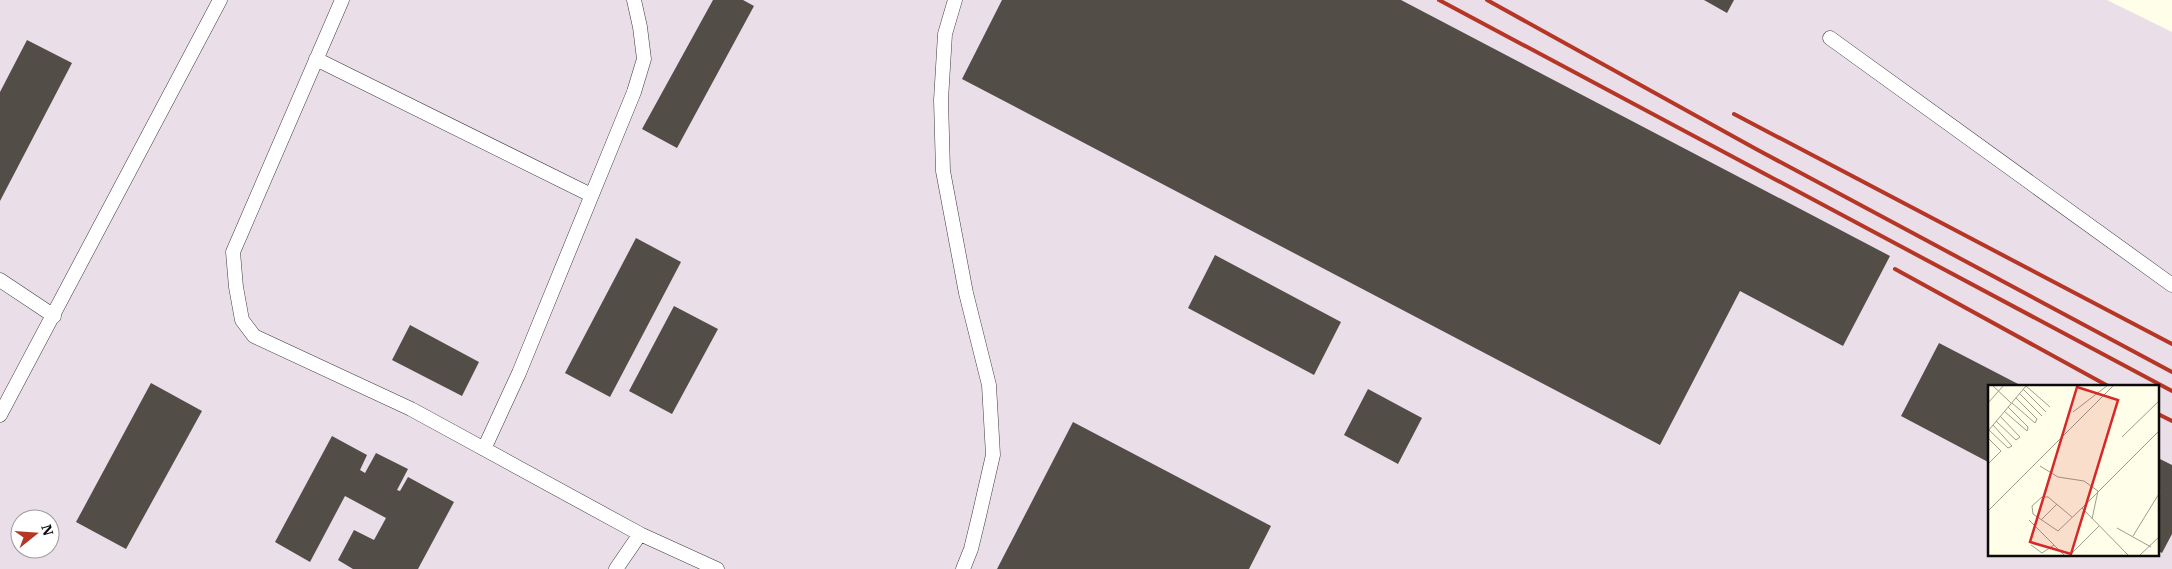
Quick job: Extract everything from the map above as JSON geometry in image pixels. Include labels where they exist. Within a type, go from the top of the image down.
[{"type":"lane","points":[[0,416],[220,0]]},
{"type":"lane","points":[[342,0],[233,252],[236,288],[242,320],[254,336],[411,409],[640,534],[717,569]]},
{"type":"lane","points":[[484,449],[519,374],[590,195],[634,92],[644,59],[634,0]]},
{"type":"lane","points":[[955,0],[945,34],[941,100],[943,171],[966,293],[990,385],[993,455],[977,525],[963,569]]},
{"type":"lane","points":[[1830,38],[2172,285]]},
{"type":"lane","points":[[316,59],[590,195]]},
{"type":"lane","points":[[0,280],[54,316]]},
{"type":"lane","points":[[616,569],[640,534]]},
{"type":"shaded area","points":[[0,0],[2107,0],[2172,32],[2172,569],[0,569]]},
{"type":"building","points":[[713,0],[743,0],[754,6],[677,148],[642,129]]},
{"type":"building","points":[[1002,0],[1401,0],[1890,256],[1843,346],[1740,291],[1660,445],[962,79]]},
{"type":"building","points":[[1704,0],[1734,0],[1727,13]]},
{"type":"building","points":[[27,40],[72,63],[0,201],[0,92]]},
{"type":"building","points":[[636,238],[681,262],[610,397],[565,373]]},
{"type":"building","points":[[1215,255],[1341,322],[1314,375],[1188,308]]},
{"type":"building","points":[[674,306],[718,329],[672,414],[629,391]]},
{"type":"building","points":[[410,325],[479,362],[462,396],[392,360]]},
{"type":"building","points":[[1939,343],[2020,385],[1988,385],[1988,462],[1901,416]]},
{"type":"building","points":[[151,383],[202,411],[126,549],[76,522]]},
{"type":"building","points":[[1368,389],[1422,418],[1398,464],[1344,435]]},
{"type":"building","points":[[1073,422],[1271,526],[1249,569],[997,569]]},
{"type":"building","points":[[332,436],[367,455],[360,470],[365,473],[376,453],[408,469],[397,490],[400,491],[408,477],[454,502],[418,569],[353,569],[338,560],[354,530],[374,540],[386,518],[345,496],[310,562],[275,542]]},
{"type":"building","points":[[2160,459],[2172,465],[2172,534],[2162,553],[2160,552]]},
{"type":"railway","points":[[1439,0],[2172,391]]},
{"type":"railway","points":[[1487,0],[1756,149],[2172,372]]},
{"type":"railway","points":[[1734,114],[2172,344]]},
{"type":"railway","points":[[1895,269],[2106,385]]},
{"type":"railway","points":[[2160,415],[2172,421]]}]
